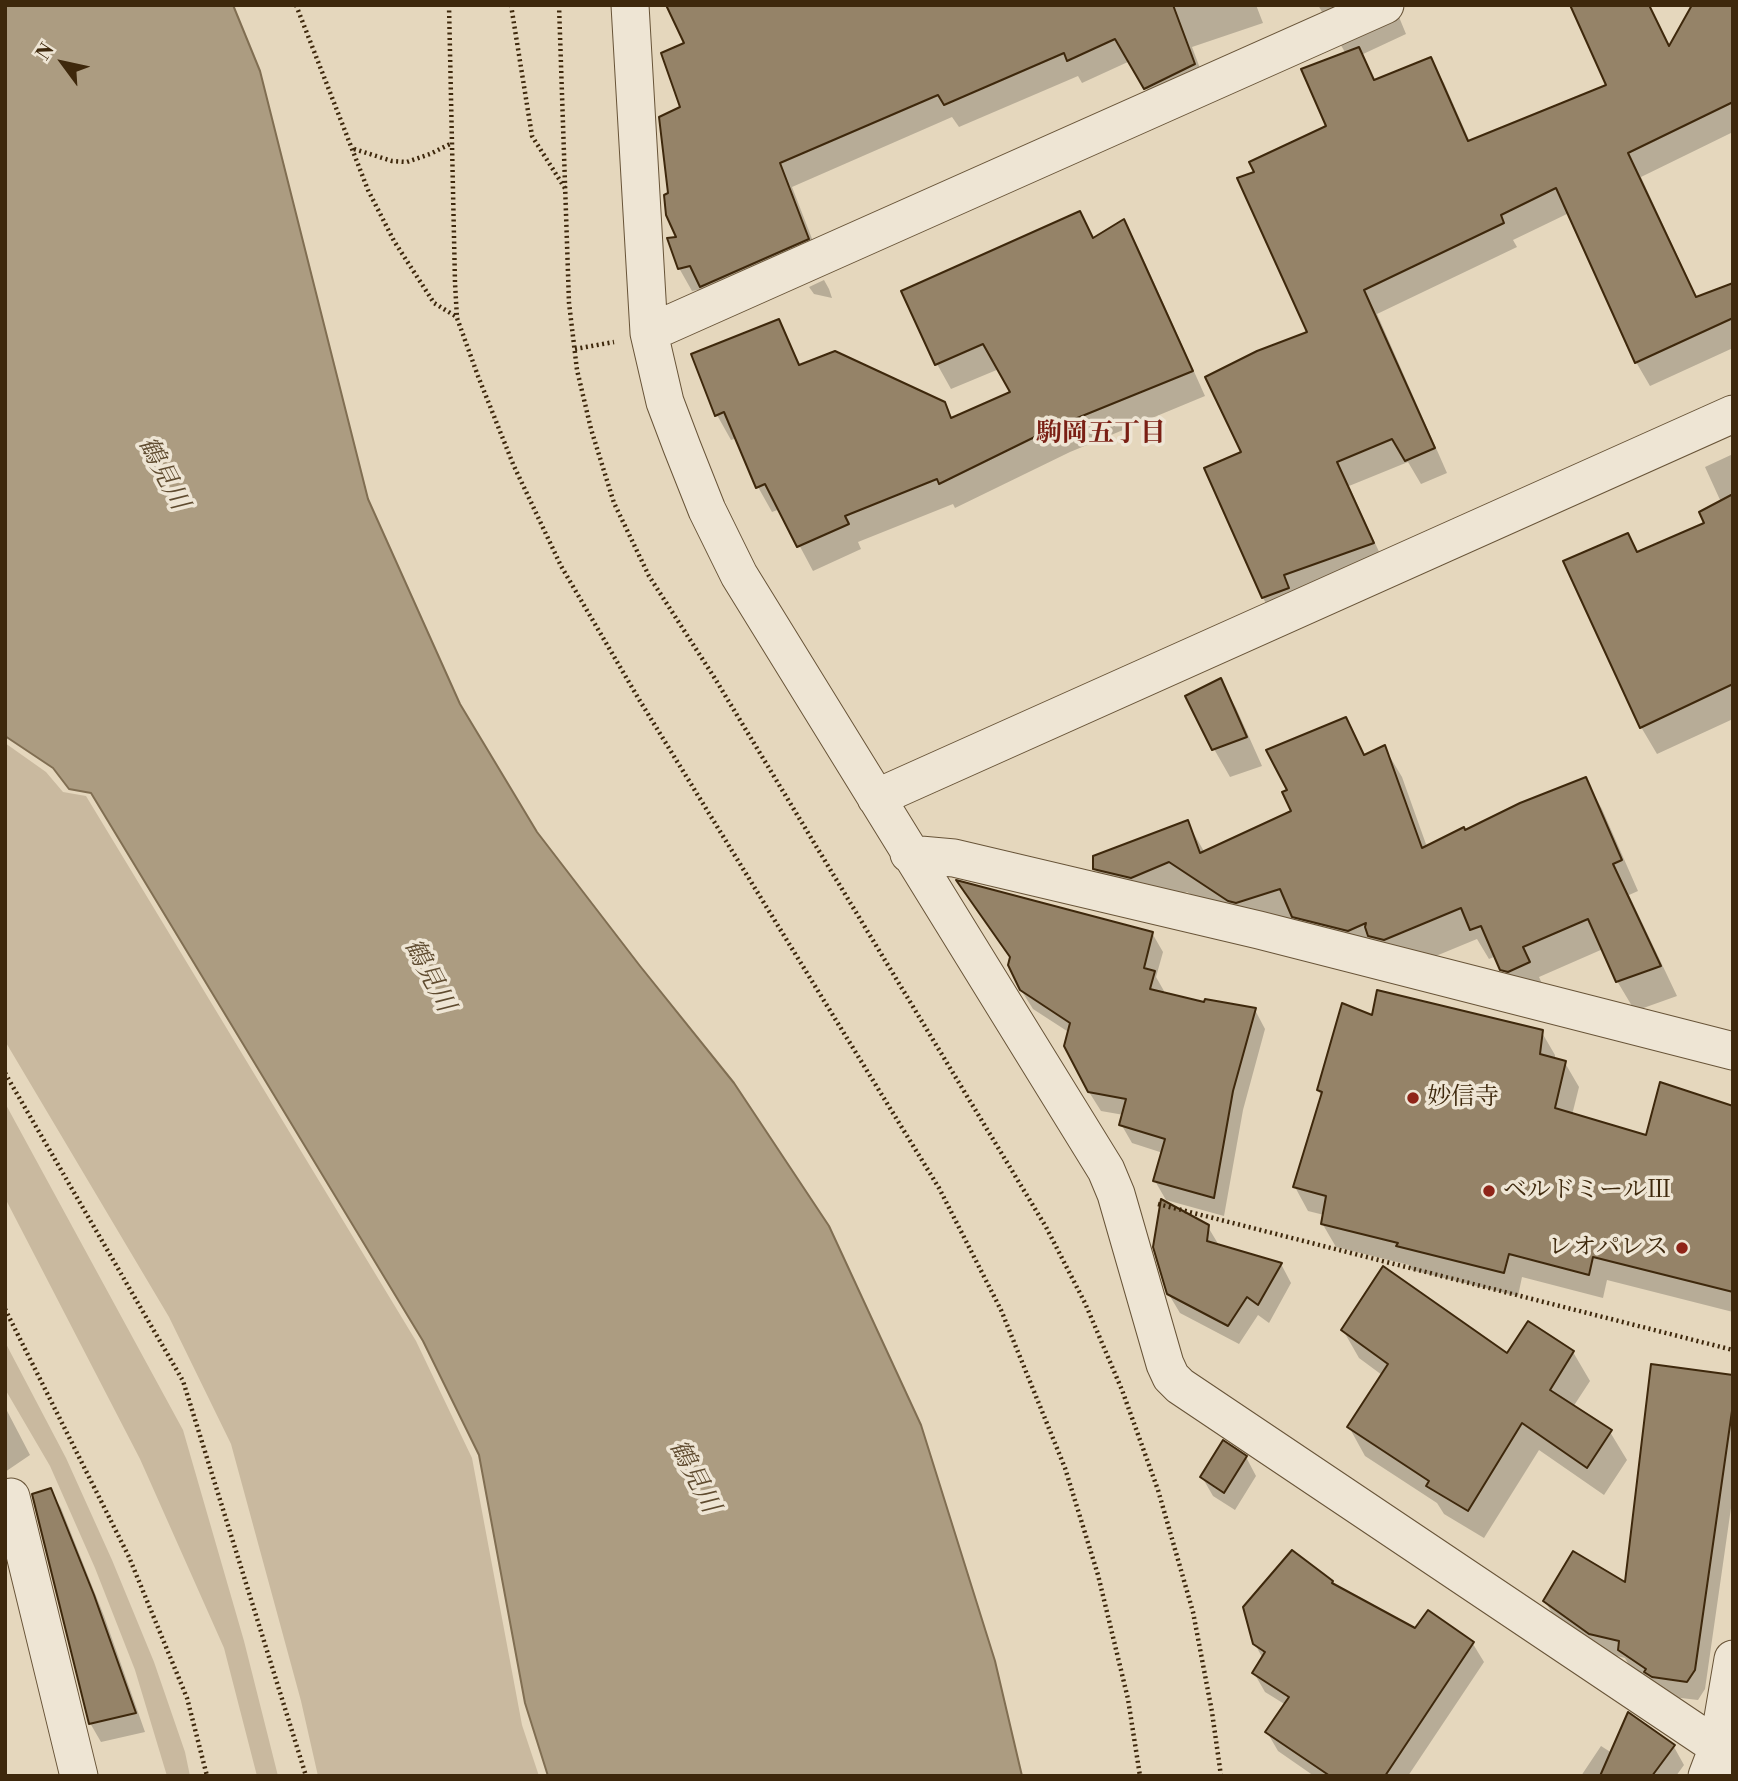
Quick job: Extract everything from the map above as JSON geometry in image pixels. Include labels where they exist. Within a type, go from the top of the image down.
[{"type":"street","points":[[630,5],[633,337],[665,402],[707,510],[738,575],[1106,1170],[1116,1194],[1171,1377],[1180,1386],[1719,1760],[1733,1659]]},
{"type":"street","points":[[633,337],[1385,5]]},
{"type":"street","points":[[876,798],[1733,414]]},
{"type":"street","points":[[909,854],[954,858],[1259,930],[1733,1051]]},
{"type":"street","points":[[11,1497],[79,1776]]},
{"type":"path","points":[[296,5],[368,190],[394,241],[434,303],[457,318]]},
{"type":"path","points":[[449,5],[454,283],[457,318],[478,376],[513,464],[561,566],[640,701],[939,1188],[1000,1310],[1065,1468],[1098,1575],[1128,1699],[1140,1776]]},
{"type":"path","points":[[511,5],[532,136],[566,191]]},
{"type":"path","points":[[559,5],[569,303],[577,370],[590,429],[614,503],[649,576],[715,677],[1046,1227],[1085,1303],[1122,1390],[1158,1490],[1193,1612],[1221,1776]]},
{"type":"path","points":[[353,148],[392,161],[407,162],[430,155],[452,143]]},
{"type":"path","points":[[575,349],[633,337]]},
{"type":"path","points":[[5,1073],[183,1381],[306,1776]]},
{"type":"path","points":[[1116,1194],[1733,1350]]},
{"type":"path","points":[[5,1309],[129,1557],[187,1698],[207,1776]]},
{"type":"shaded area","points":[[5,743],[46,772],[63,792],[86,796],[416,1341],[472,1458],[522,1725],[539,1776],[318,1776],[301,1701],[231,1444],[169,1317],[5,1041]]},
{"type":"shaded area","points":[[5,1103],[183,1430],[244,1641],[278,1776],[257,1776],[224,1648],[140,1459],[5,1198]]},
{"type":"shaded area","points":[[5,1342],[66,1458],[112,1560],[154,1662],[185,1752],[190,1776],[167,1776],[135,1670],[95,1568],[50,1466],[5,1389]]},
{"type":"water","name":"鶴見川","points":[[5,5],[233,5],[260,71],[368,499],[460,704],[537,832],[734,1083],[829,1226],[921,1425],[995,1661],[1022,1776],[548,1776],[525,1703],[479,1455],[423,1341],[91,793],[69,789],[53,768],[5,736]]},
{"type":"building","points":[[666,5],[1173,5],[1195,64],[1144,89],[1115,39],[1067,61],[1064,53],[944,105],[938,95],[780,163],[809,239],[700,287],[690,266],[678,269],[667,238],[676,237],[666,215],[664,195],[668,193],[659,117],[680,107],[661,53],[684,43]]},
{"type":"building","points":[[1570,5],[1649,5],[1669,46],[1692,5],[1733,5],[1733,102],[1628,153],[1696,297],[1733,283],[1733,318],[1635,363],[1556,188],[1501,215],[1504,223],[1364,290],[1435,448],[1405,461],[1392,439],[1337,462],[1374,543],[1284,575],[1289,588],[1262,598],[1204,468],[1241,452],[1205,377],[1257,351],[1307,332],[1237,178],[1254,172],[1249,162],[1326,126],[1301,69],[1359,47],[1374,80],[1431,57],[1468,141],[1606,85]]},
{"type":"building","points":[[1080,211],[1093,238],[1124,219],[1193,371],[1055,427],[939,484],[937,479],[845,516],[849,524],[797,547],[765,484],[756,488],[724,412],[715,416],[691,354],[779,319],[799,365],[835,351],[945,402],[951,418],[1010,392],[983,344],[935,365],[901,291]]},
{"type":"building","points":[[1733,494],[1733,684],[1640,728],[1563,561],[1628,533],[1637,552],[1704,523],[1699,512]]},
{"type":"building","points":[[1221,678],[1247,737],[1212,750],[1185,696]]},
{"type":"building","points":[[1346,717],[1364,755],[1385,745],[1422,848],[1464,827],[1465,830],[1520,803],[1586,777],[1622,860],[1613,864],[1661,966],[1616,982],[1588,919],[1523,947],[1530,962],[1508,972],[1500,970],[1481,926],[1470,930],[1461,908],[1384,940],[1368,936],[1366,923],[1348,931],[1292,917],[1280,889],[1236,903],[1228,901],[1169,862],[1131,878],[1093,869],[1093,856],[1188,820],[1200,853],[1291,811],[1282,792],[1287,790],[1266,750]]},
{"type":"building","points":[[956,880],[1153,932],[1144,968],[1155,971],[1150,989],[1204,1002],[1205,999],[1256,1008],[1233,1091],[1214,1198],[1153,1181],[1165,1139],[1119,1125],[1126,1099],[1088,1092],[1064,1046],[1070,1023],[1020,990],[1008,965],[1010,957]]},
{"type":"building","points":[[1377,990],[1543,1030],[1540,1054],[1566,1061],[1555,1108],[1646,1135],[1660,1082],[1733,1106],[1733,1292],[1593,1257],[1589,1275],[1509,1254],[1504,1273],[1321,1224],[1326,1196],[1293,1187],[1322,1092],[1317,1090],[1342,1003],[1372,1015]]},
{"type":"building","points":[[1161,1199],[1209,1225],[1207,1241],[1282,1263],[1258,1305],[1247,1297],[1228,1326],[1167,1294],[1153,1247]]},
{"type":"building","points":[[1383,1266],[1507,1353],[1528,1321],[1574,1351],[1550,1390],[1612,1430],[1587,1468],[1522,1423],[1468,1511],[1426,1486],[1429,1481],[1347,1427],[1388,1364],[1341,1330]]},
{"type":"building","points":[[1651,1364],[1733,1375],[1733,1404],[1695,1670],[1687,1682],[1652,1677],[1644,1672],[1646,1669],[1618,1650],[1619,1641],[1589,1634],[1543,1601],[1573,1551],[1625,1582]]},
{"type":"building","points":[[1223,1440],[1247,1456],[1224,1493],[1200,1477]]},
{"type":"building","points":[[51,1488],[94,1595],[136,1713],[89,1724],[32,1494]]},
{"type":"building","points":[[1292,1550],[1333,1581],[1332,1583],[1415,1628],[1428,1610],[1474,1642],[1385,1776],[1330,1776],[1265,1732],[1289,1697],[1252,1673],[1265,1652],[1253,1644],[1243,1607]]},
{"type":"building","points":[[1628,1712],[1675,1745],[1652,1776],[1600,1776]]},
{"type":"place","name":"妙信寺","points":[[1413,1098]]},
{"type":"place","name":"ベルドミールⅢ","points":[[1489,1191]]},
{"type":"place","name":"レオパレス","points":[[1682,1248]]},
{"type":"district","name":"駒岡五丁目","points":[[1101,435]]}]
